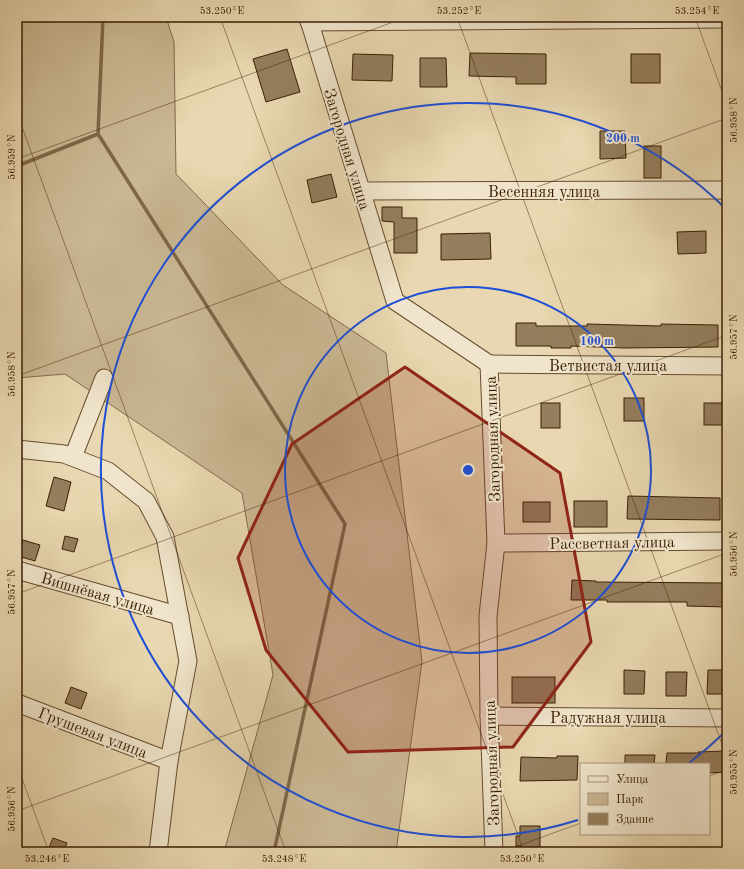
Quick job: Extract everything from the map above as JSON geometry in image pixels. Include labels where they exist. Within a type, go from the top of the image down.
[{"type":"street","points":[[309,19],[727,19]]},
{"type":"street","name":"Загородная улица","points":[[309,19],[395,301],[489,364],[496,543],[488,616],[489,716],[494,852]]},
{"type":"street","name":"Весенняя улица","points":[[361,191],[727,190]]},
{"type":"street","name":"Ветвистая улица","points":[[489,364],[727,366]]},
{"type":"street","points":[[73,457],[104,378]]},
{"type":"street","points":[[17,449],[64,454],[108,471],[146,501],[166,537],[188,661],[169,761],[158,852]]},
{"type":"street","name":"Рассветная улица","points":[[496,543],[727,541]]},
{"type":"street","name":"Вишнёвая улица","points":[[17,570],[180,616]]},
{"type":"street","name":"Грушевая улица","points":[[17,703],[169,761]]},
{"type":"street","name":"Радужная улица","points":[[489,716],[727,718]]},
{"type":"highlighted area","points":[[405,367],[560,473],[591,642],[513,747],[348,752],[266,650],[238,558],[292,444]]},
{"type":"green space","points":[[17,17],[166,17],[174,42],[176,174],[283,285],[386,353],[422,662],[396,852],[224,852],[273,675],[242,493],[65,374],[17,378]]},
{"type":"building","points":[[287,49],[300,92],[266,102],[253,59]]},
{"type":"building","points":[[470,53],[546,54],[546,84],[516,84],[516,77],[469,76]]},
{"type":"building","points":[[353,54],[393,55],[392,81],[352,80]]},
{"type":"building","points":[[631,54],[660,54],[660,83],[631,83]]},
{"type":"building","points":[[420,58],[446,58],[447,87],[420,87]]},
{"type":"building","points":[[600,131],[625,131],[626,158],[600,159]]},
{"type":"building","points":[[644,146],[661,146],[661,178],[644,178]]},
{"type":"building","points":[[331,174],[337,197],[312,203],[307,180]]},
{"type":"building","points":[[382,207],[402,207],[402,218],[417,218],[417,253],[394,253],[394,222],[382,221]]},
{"type":"building","points":[[706,231],[706,253],[678,254],[677,232]]},
{"type":"building","points":[[490,233],[491,259],[441,260],[441,234]]},
{"type":"building","points":[[516,323],[536,323],[536,326],[587,326],[587,324],[661,326],[661,324],[718,325],[718,347],[624,348],[571,346],[571,348],[551,348],[551,346],[516,346]]},
{"type":"building","points":[[624,398],[644,398],[644,421],[624,421]]},
{"type":"building","points":[[541,403],[560,403],[560,428],[541,428]]},
{"type":"building","points":[[704,403],[724,403],[724,425],[704,425]]},
{"type":"building","points":[[54,477],[71,482],[64,511],[46,506]]},
{"type":"building","points":[[628,496],[720,498],[720,520],[627,519]]},
{"type":"building","points":[[574,501],[607,501],[607,527],[574,527]]},
{"type":"building","points":[[523,502],[550,502],[550,522],[523,522]]},
{"type":"building","points":[[65,536],[78,539],[74,552],[62,549]]},
{"type":"building","points":[[23,540],[40,545],[35,561],[18,556]]},
{"type":"building","points":[[572,580],[596,582],[727,583],[727,607],[687,606],[687,602],[607,602],[607,600],[571,600]]},
{"type":"building","points":[[624,670],[645,671],[644,694],[624,694]]},
{"type":"building","points":[[708,670],[727,670],[727,694],[707,694]]},
{"type":"building","points":[[666,672],[687,672],[686,696],[666,696]]},
{"type":"building","points":[[512,677],[555,677],[555,703],[512,703]]},
{"type":"building","points":[[71,687],[87,693],[81,709],[65,703]]},
{"type":"building","points":[[724,751],[724,772],[710,773],[710,763],[666,763],[667,753],[699,753],[698,752]]},
{"type":"building","points":[[625,755],[655,755],[654,763],[625,763]]},
{"type":"building","points":[[557,756],[578,756],[577,780],[520,781],[521,757],[557,758]]},
{"type":"building","points":[[520,826],[540,826],[540,852],[521,852],[521,846],[516,846],[516,836],[520,836]]},
{"type":"building","points":[[53,838],[67,843],[63,852],[47,852]]},
{"type":"waterway","points":[[103,17],[98,134],[345,524],[274,852]]},
{"type":"waterway","points":[[17,166],[98,134]]}]
